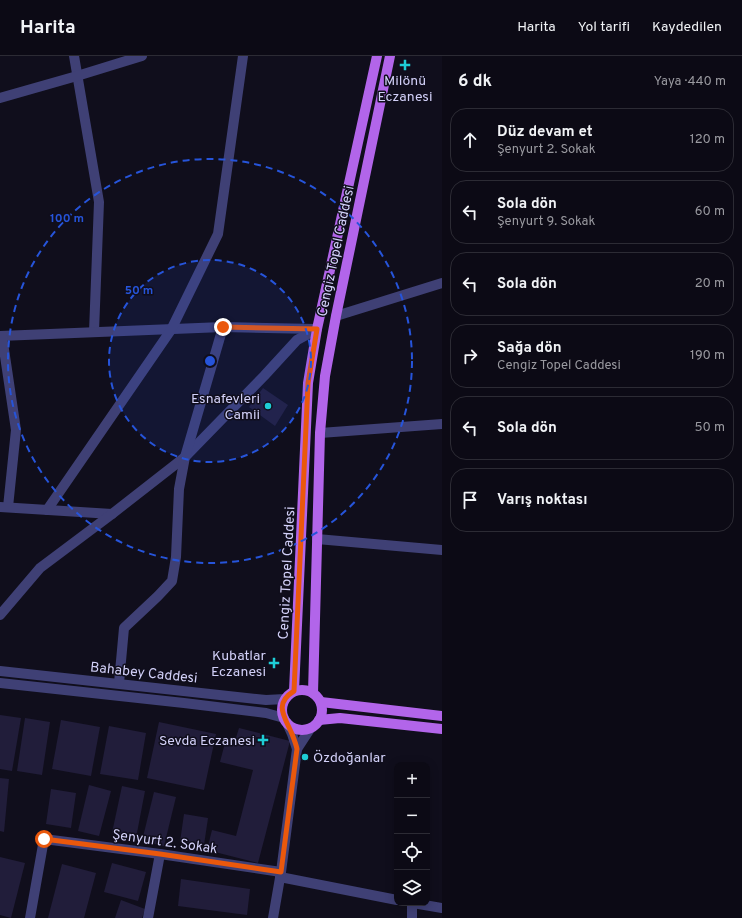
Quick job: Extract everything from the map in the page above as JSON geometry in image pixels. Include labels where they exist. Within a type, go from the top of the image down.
[{"type":"main road","name":"Cengiz Topel Caddesi","points":[[294,691],[308,383],[317,329],[377,56]]},
{"type":"main road","name":"Cengiz Topel Caddesi","points":[[313,693],[320,433],[325,376],[390,56]]},
{"type":"main road","points":[[301,690],[313,693],[321,702],[322,715],[310,729],[297,730],[285,720],[282,711],[285,699],[294,691],[301,690]]},
{"type":"main road","points":[[321,702],[442,716]]},
{"type":"main road","points":[[319,720],[340,718],[442,729]]},
{"type":"street","points":[[74,56],[76,76],[99,202],[94,332]]},
{"type":"street","points":[[0,98],[142,56]]},
{"type":"street","points":[[47,510],[171,330],[218,234],[243,56]]},
{"type":"street","points":[[336,316],[442,283]]},
{"type":"street","points":[[119,683],[124,628],[172,581],[176,557],[180,489],[185,457],[223,327]]},
{"type":"street","points":[[112,514],[4,507],[16,430],[1,336],[223,327],[317,329]]},
{"type":"street","points":[[0,615],[40,568],[185,457],[297,340],[317,329]]},
{"type":"street","points":[[320,433],[442,424]]},
{"type":"street","points":[[317,539],[442,550]]},
{"type":"street","name":"Bahabey Caddesi","points":[[0,671],[266,700],[285,699]]},
{"type":"street","name":"Bahabey Caddesi","points":[[0,684],[184,703],[266,714],[285,720]]},
{"type":"street","points":[[285,720],[297,749]]},
{"type":"street","points":[[272,918],[280,874],[297,749],[310,729]]},
{"type":"street","name":"Şenyurt 2. Sokak","points":[[30,918],[44,839],[160,854],[280,874],[394,899]]},
{"type":"street","points":[[148,918],[160,854]]},
{"type":"street","points":[[412,906],[412,918]]},
{"type":"street","points":[[430,906],[442,908]]},
{"type":"building","name":"Esnafevleri Camii","points":[[263,388],[288,405],[275,426],[249,407]]},
{"type":"building","points":[[0,715],[21,718],[12,771],[0,769]]},
{"type":"building","points":[[25,718],[50,722],[42,775],[17,771]]},
{"type":"building","points":[[61,720],[100,727],[91,776],[52,769]]},
{"type":"building","points":[[159,722],[216,734],[204,790],[147,778]]},
{"type":"building","points":[[109,726],[146,733],[138,780],[100,774]]},
{"type":"building","points":[[239,728],[290,741],[258,863],[207,850],[212,830],[236,836],[253,770],[220,762],[226,739],[235,741]]},
{"type":"building","points":[[0,778],[9,779],[4,832],[0,831]]},
{"type":"building","points":[[89,785],[111,791],[99,836],[78,831]]},
{"type":"building","points":[[122,786],[145,791],[136,838],[112,833]]},
{"type":"building","points":[[51,789],[76,793],[71,828],[46,824]]},
{"type":"building","points":[[154,792],[176,797],[164,846],[142,841]]},
{"type":"building","points":[[184,814],[208,818],[204,845],[180,842]]},
{"type":"building","points":[[0,857],[25,863],[11,918],[0,915]]},
{"type":"building","points":[[112,863],[146,872],[138,901],[104,892]]},
{"type":"building","points":[[62,864],[96,873],[84,918],[48,918]]},
{"type":"building","points":[[181,879],[250,889],[247,915],[178,906]]},
{"type":"building","points":[[121,900],[145,909],[142,918],[115,918]]},
{"type":"place","name":"Milönü Eczanesi","points":[[405,65]]},
{"type":"place","name":"Esnafevleri Camii","points":[[268,406]]},
{"type":"place","name":"Kubatlar Eczanesi","points":[[274,663]]},
{"type":"place","name":"Sevda Eczanesi","points":[[263,740]]},
{"type":"place","name":"Özdoğanlar","points":[[305,757]]},
{"type":"route","points":[[44,839],[281,872],[297,749],[284,718],[282,705],[289,694],[294,691],[308,383],[317,329],[223,327]]}]
